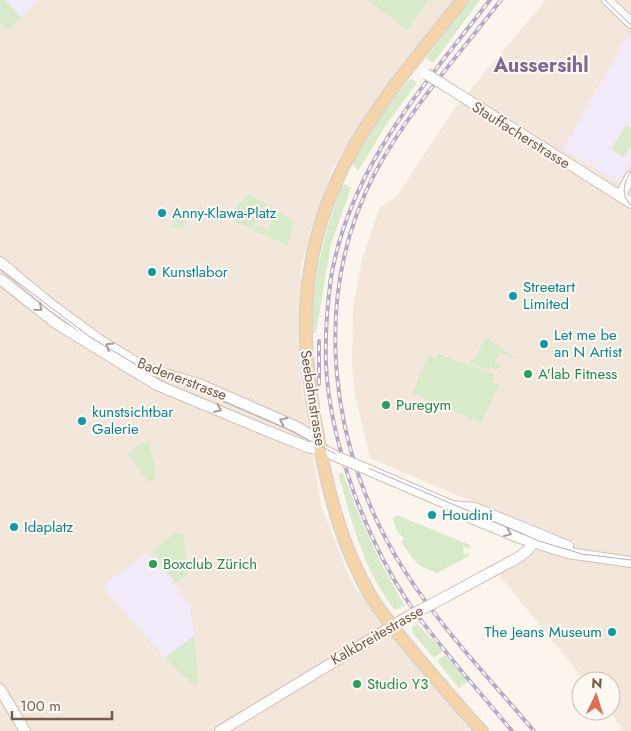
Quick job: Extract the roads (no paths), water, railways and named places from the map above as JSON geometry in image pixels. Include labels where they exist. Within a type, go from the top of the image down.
[{"type":"main road","name":"Seebahnstrasse","points":[[462,0],[382,103],[355,143],[332,192],[313,251],[306,298],[305,347],[310,393],[321,449],[331,498],[344,540],[370,594],[392,626],[482,731]]},
{"type":"street","points":[[607,0],[631,23]]},
{"type":"street","name":"Stauffacherstrasse","points":[[412,65],[631,203]]},
{"type":"street","points":[[620,196],[631,176]]},
{"type":"street","name":"Badenerstrasse","points":[[0,262],[37,294],[123,355],[151,370],[199,384],[296,427],[312,436],[321,449]]},
{"type":"street","name":"Badenerstrasse","points":[[0,279],[57,324],[157,385],[310,448],[321,449],[452,506],[471,518],[517,537],[536,538],[580,555],[631,562]]},
{"type":"street","name":"Kalkbreitestrasse","points":[[220,731],[409,616],[519,557],[536,538]]},
{"type":"street","points":[[0,688],[26,731]]},
{"type":"tram line","points":[[605,0],[631,25]]},
{"type":"tram line","points":[[631,171],[624,188],[625,197],[631,205]]},
{"type":"tram line","points":[[0,269],[90,337],[150,373],[208,395],[287,429],[340,456],[539,541],[582,554],[631,560]]},
{"type":"railway","points":[[330,284],[339,243],[353,204],[370,167],[414,98],[490,0]]},
{"type":"railway","points":[[501,0],[434,84],[388,150],[375,173],[354,221],[341,272],[336,323],[337,375],[345,427],[359,477],[379,525],[418,591],[466,653],[534,731]]},
{"type":"railway","points":[[331,278],[327,310],[326,343],[329,395],[343,458],[365,521],[379,551],[410,605],[512,731]]},
{"type":"railway","points":[[319,341],[319,384]]},
{"type":"place","name":"Anny-Klawa-Platz","points":[[162,213]]},
{"type":"place","name":"Kunstlabor","points":[[152,272]]},
{"type":"place","name":"Streetart Limited","points":[[513,296]]},
{"type":"place","name":"Let me be an N Artist","points":[[544,344]]},
{"type":"place","name":"A'lab Fitness","points":[[528,374]]},
{"type":"place","name":"Puregym","points":[[386,405]]},
{"type":"place","name":"kunstsichtbar Galerie","points":[[82,421]]},
{"type":"place","name":"Houdini","points":[[432,515]]},
{"type":"place","name":"Idaplatz","points":[[14,527]]},
{"type":"place","name":"Boxclub Zürich","points":[[153,564]]},
{"type":"place","name":"The Jeans Museum","points":[[612,632]]},
{"type":"place","name":"Studio Y3","points":[[357,684]]},
{"type":"district","name":"Aussersihl","points":[[541,65]]}]
